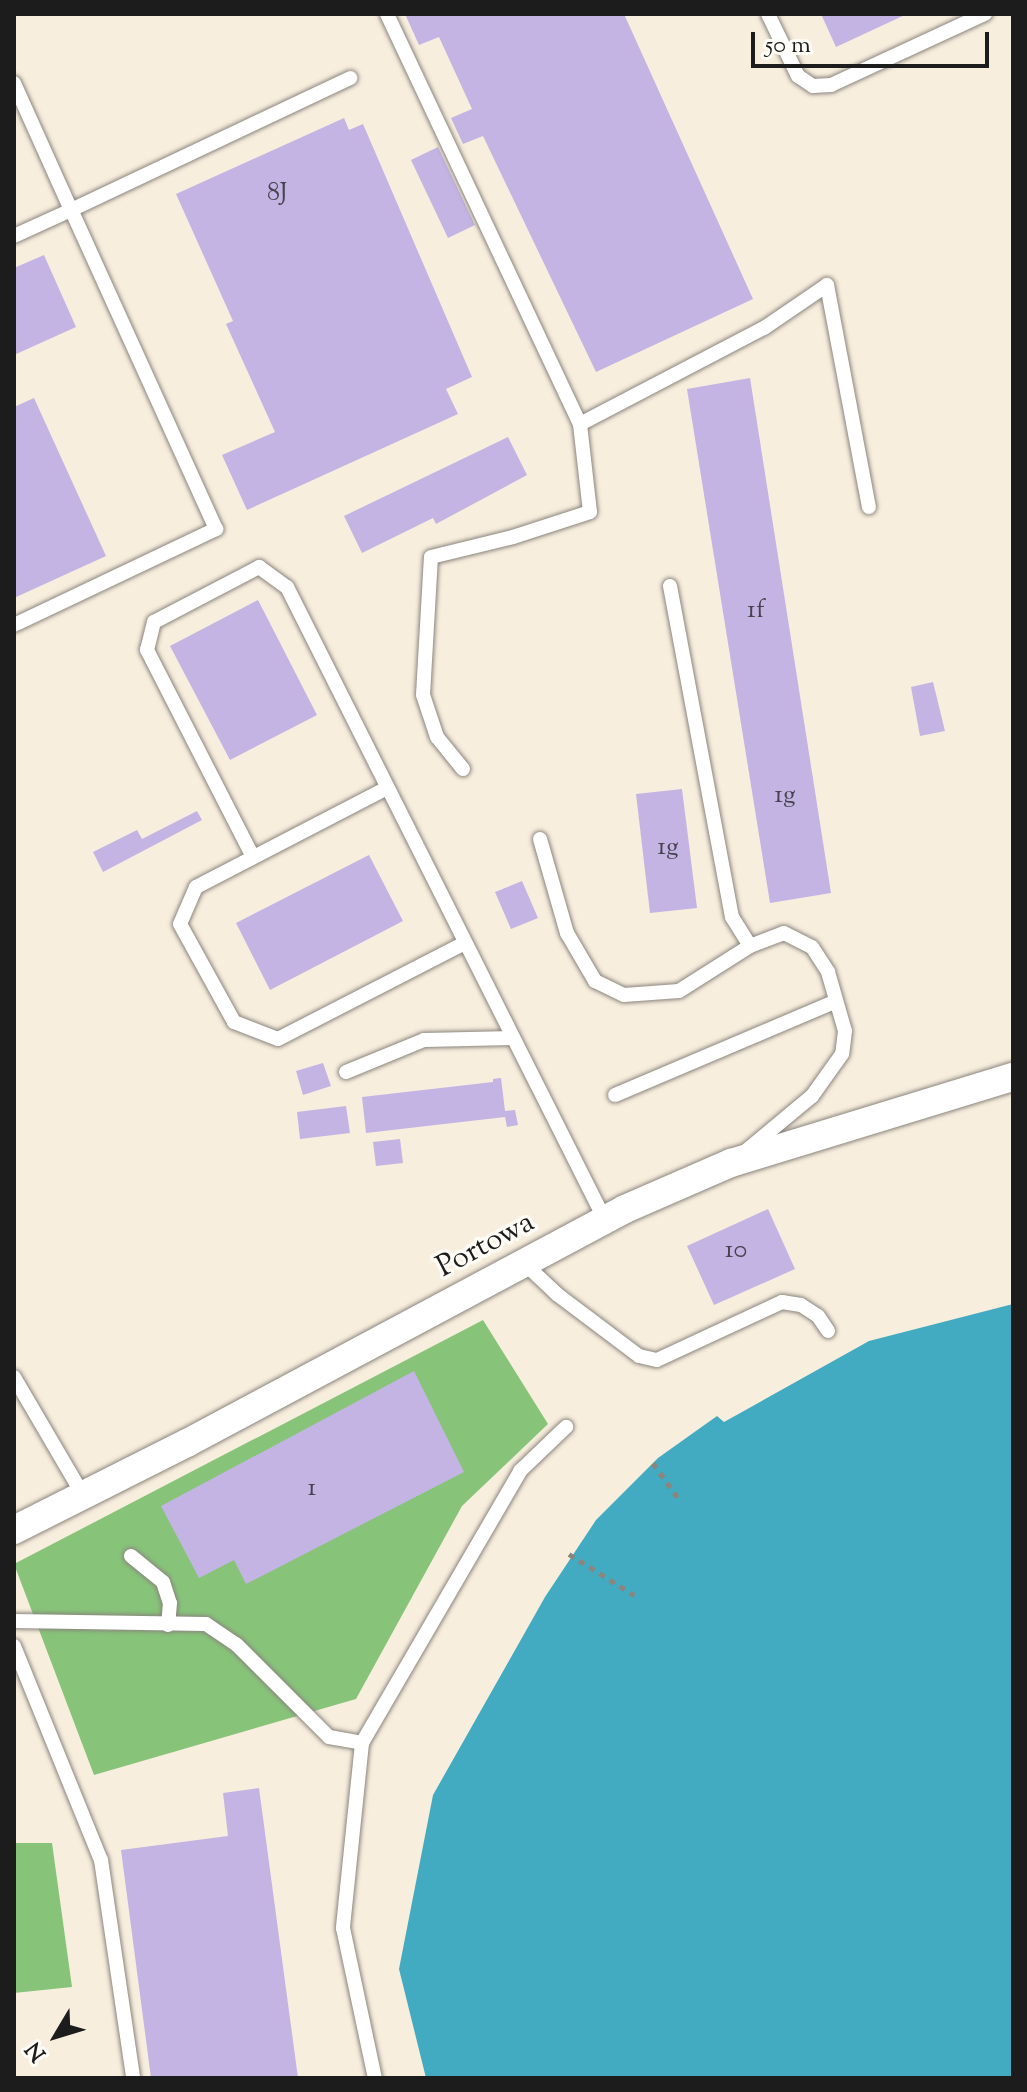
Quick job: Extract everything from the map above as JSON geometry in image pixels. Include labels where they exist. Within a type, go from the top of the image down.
[{"type":"street","name":"Portowa","points":[[14,1530],[605,1220],[731,1163],[1013,1077]]},
{"type":"lane","points":[[387,14],[580,424],[590,512],[431,557],[423,695],[437,737],[463,769]]},
{"type":"lane","points":[[768,14],[798,76],[813,86],[831,85],[985,14]]},
{"type":"lane","points":[[14,236],[350,78]]},
{"type":"lane","points":[[14,83],[216,529],[14,625]]},
{"type":"lane","points":[[580,424],[764,328],[827,285],[869,507]]},
{"type":"lane","points":[[253,857],[147,650],[154,622],[259,567],[287,587],[605,1220]]},
{"type":"lane","points":[[670,586],[732,917],[750,946]]},
{"type":"lane","points":[[387,788],[196,887],[180,924],[234,1022],[278,1039],[465,943]]},
{"type":"lane","points":[[540,839],[567,933],[595,981],[624,995],[679,991],[750,946],[784,933],[812,947],[828,972],[845,1031],[842,1054],[812,1096],[731,1163]]},
{"type":"lane","points":[[615,1095],[836,1001]]},
{"type":"lane","points":[[346,1072],[424,1040],[513,1038]]},
{"type":"lane","points":[[525,1264],[558,1295],[639,1356],[657,1360],[782,1302],[801,1305],[818,1316],[828,1331]]},
{"type":"lane","points":[[14,1377],[83,1495]]},
{"type":"lane","points":[[375,2078],[343,1928],[362,1743],[520,1471],[566,1427]]},
{"type":"lane","points":[[131,1556],[163,1582],[170,1603],[168,1625]]},
{"type":"lane","points":[[14,1621],[206,1624],[237,1645],[329,1737],[362,1743]]},
{"type":"lane","points":[[14,1646],[101,1860],[133,2078]]},
{"type":"path","points":[[653,1463],[681,1502]]},
{"type":"path","points":[[569,1554],[634,1595]]},
{"type":"green space","points":[[483,1320],[548,1424],[462,1506],[356,1699],[94,1775],[14,1564]]},
{"type":"green space","points":[[14,1843],[52,1843],[72,1987],[14,1993]]},
{"type":"water","points":[[1013,1304],[1013,2078],[426,2078],[399,1969],[433,1795],[545,1597],[596,1520],[658,1458],[717,1416],[724,1422],[869,1341]]},
{"type":"building","points":[[405,14],[624,14],[753,299],[596,372],[483,136],[463,144],[451,118],[472,109],[439,37],[419,45]]},
{"type":"building","points":[[821,14],[907,14],[836,47]]},
{"type":"building","points":[[344,118],[349,130],[363,124],[472,377],[446,389],[458,414],[247,510],[222,455],[275,432],[226,324],[233,321],[176,194]]},
{"type":"building","points":[[438,147],[475,225],[448,238],[411,160]]},
{"type":"building","points":[[44,255],[76,327],[14,355],[14,268]]},
{"type":"building","points":[[750,378],[831,893],[770,903],[687,389]]},
{"type":"building","points":[[34,398],[106,556],[14,598],[14,407]]},
{"type":"building","points":[[508,437],[527,475],[436,524],[433,518],[362,553],[344,516]]},
{"type":"building","points":[[258,600],[317,715],[230,760],[170,646]]},
{"type":"building","points":[[933,682],[945,731],[920,736],[911,687]]},
{"type":"building","points":[[682,789],[697,908],[650,913],[636,794]]},
{"type":"building","points":[[197,811],[202,820],[103,872],[93,852],[137,830],[142,839]]},
{"type":"building","points":[[369,855],[403,921],[270,990],[236,923]]},
{"type":"building","points":[[522,881],[538,918],[511,929],[495,892]]},
{"type":"building","points":[[323,1063],[331,1086],[303,1095],[296,1071]]},
{"type":"building","points":[[501,1078],[505,1111],[515,1110],[518,1125],[507,1127],[505,1117],[366,1133],[362,1097],[493,1082],[493,1079]]},
{"type":"building","points":[[346,1106],[350,1133],[300,1139],[297,1112]]},
{"type":"building","points":[[400,1139],[403,1163],[376,1166],[373,1142]]},
{"type":"building","points":[[768,1209],[795,1269],[714,1305],[687,1246]]},
{"type":"building","points":[[414,1371],[464,1472],[246,1584],[234,1560],[199,1578],[161,1506]]},
{"type":"building","points":[[259,1788],[298,2078],[151,2078],[121,1850],[228,1836],[223,1793]]}]
